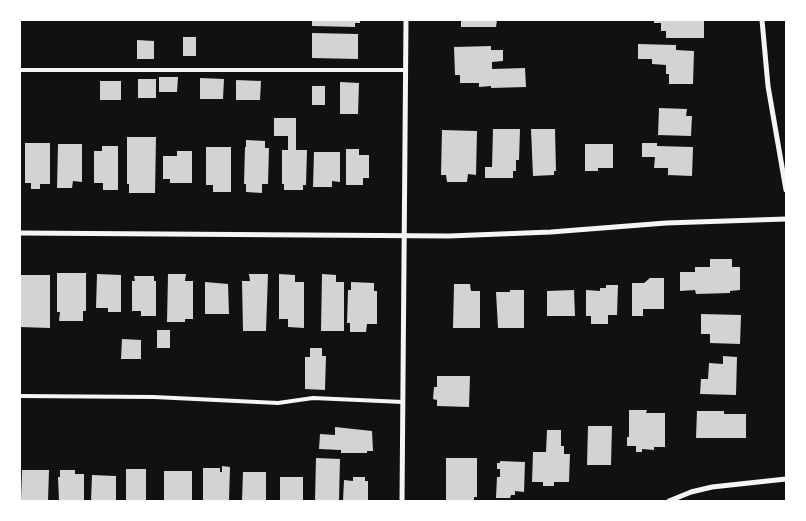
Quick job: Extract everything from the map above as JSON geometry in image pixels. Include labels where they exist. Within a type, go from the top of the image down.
[{"type":"street","points":[[402,501],[406,20]]},
{"type":"street","points":[[762,20],[768,86],[786,190]]},
{"type":"street","points":[[20,233],[404,236],[525,234],[666,223],[786,220]]},
{"type":"street","points":[[669,501],[712,486],[786,479]]},
{"type":"lane","points":[[20,70],[405,70]]},
{"type":"lane","points":[[20,396],[154,398],[278,403],[313,398],[403,402]]},
{"type":"building","points":[[312,20],[360,20],[360,23],[355,23],[355,27],[312,26]]},
{"type":"building","points":[[461,20],[497,20],[496,27],[461,27]]},
{"type":"building","points":[[654,20],[704,20],[704,38],[666,38],[666,31],[661,31],[661,23],[654,23]]},
{"type":"building","points":[[312,33],[358,34],[358,59],[312,58]]},
{"type":"building","points":[[183,37],[196,37],[196,56],[183,56]]},
{"type":"building","points":[[137,40],[154,41],[154,59],[137,59]]},
{"type":"building","points":[[638,44],[676,45],[676,50],[694,51],[693,84],[669,84],[669,74],[666,74],[666,65],[652,64],[652,59],[638,59]]},
{"type":"building","points":[[491,46],[491,50],[503,50],[503,61],[492,62],[492,69],[525,68],[526,87],[491,88],[491,86],[479,87],[479,83],[460,83],[460,75],[455,75],[454,47]]},
{"type":"building","points":[[159,77],[178,77],[177,92],[159,92]]},
{"type":"building","points":[[200,78],[224,79],[223,99],[200,99]]},
{"type":"building","points":[[138,79],[156,79],[156,98],[138,98]]},
{"type":"building","points":[[236,80],[261,81],[260,100],[236,100]]},
{"type":"building","points":[[100,81],[121,81],[121,100],[100,100]]},
{"type":"building","points":[[340,82],[359,83],[358,114],[340,114]]},
{"type":"building","points":[[312,86],[325,86],[325,105],[312,105]]},
{"type":"building","points":[[659,108],[687,109],[686,116],[692,116],[691,136],[658,135]]},
{"type":"building","points":[[274,118],[296,118],[296,150],[307,150],[306,185],[303,185],[303,190],[284,190],[284,184],[282,184],[282,150],[288,150],[288,136],[274,136]]},
{"type":"building","points":[[493,129],[520,129],[519,160],[516,160],[516,171],[513,171],[513,178],[485,178],[485,167],[492,167]]},
{"type":"building","points":[[531,129],[555,129],[556,171],[554,171],[554,175],[533,176]]},
{"type":"building","points":[[442,130],[477,131],[476,175],[468,174],[467,182],[447,182],[446,175],[441,175]]},
{"type":"building","points":[[127,137],[156,137],[155,193],[129,193],[129,184],[127,184]]},
{"type":"building","points":[[246,140],[265,141],[265,148],[269,148],[268,184],[262,184],[262,193],[246,192],[246,184],[244,184]]},
{"type":"building","points":[[25,143],[50,143],[50,184],[40,184],[40,189],[31,189],[31,183],[25,183]]},
{"type":"building","points":[[642,143],[657,143],[657,146],[693,147],[692,176],[668,175],[668,168],[654,168],[655,157],[642,157]]},
{"type":"building","points":[[58,144],[82,144],[82,182],[73,181],[72,188],[57,188]]},
{"type":"building","points":[[585,144],[613,144],[613,168],[598,168],[598,171],[585,171]]},
{"type":"building","points":[[102,146],[118,146],[118,190],[103,190],[103,183],[94,183],[94,151],[102,151]]},
{"type":"building","points":[[206,147],[231,147],[231,192],[213,192],[213,185],[206,185]]},
{"type":"building","points":[[346,149],[359,149],[359,155],[369,155],[369,178],[363,178],[363,185],[346,185]]},
{"type":"building","points":[[177,151],[192,151],[192,183],[170,183],[170,179],[163,179],[163,156],[177,156]]},
{"type":"building","points":[[314,152],[340,152],[340,182],[332,181],[332,187],[313,187]]},
{"type":"building","points":[[710,259],[732,259],[732,267],[740,267],[740,290],[730,291],[730,293],[696,294],[695,290],[680,291],[680,272],[695,272],[695,267],[710,267]]},
{"type":"building","points":[[57,273],[86,273],[86,311],[83,311],[83,321],[59,321],[60,312],[57,312]]},
{"type":"building","points":[[97,274],[121,275],[121,312],[108,312],[108,308],[96,308]]},
{"type":"building","points":[[168,274],[186,274],[185,281],[193,281],[193,319],[185,319],[185,322],[167,322]]},
{"type":"building","points":[[249,274],[268,274],[266,331],[243,331],[242,281],[250,281]]},
{"type":"building","points":[[279,274],[295,275],[295,282],[304,282],[304,328],[288,327],[288,319],[279,319]]},
{"type":"building","points":[[322,274],[336,275],[336,282],[344,282],[344,331],[321,331]]},
{"type":"building","points":[[20,275],[50,275],[50,328],[20,327]]},
{"type":"building","points":[[134,276],[154,276],[154,281],[156,281],[156,316],[141,316],[141,311],[132,311],[132,281],[135,281]]},
{"type":"building","points":[[650,278],[664,278],[664,309],[643,309],[643,316],[632,316],[632,283],[644,283]]},
{"type":"building","points":[[205,282],[228,284],[229,314],[205,314]]},
{"type":"building","points":[[351,282],[374,283],[374,291],[377,291],[377,324],[367,324],[366,332],[350,332],[350,323],[347,323],[348,290],[351,290]]},
{"type":"building","points":[[454,284],[470,284],[471,291],[480,291],[480,328],[453,328]]},
{"type":"building","points":[[606,285],[618,285],[617,315],[608,315],[608,324],[591,324],[591,316],[586,316],[586,290],[600,291],[600,288],[606,288]]},
{"type":"building","points":[[510,290],[524,290],[524,328],[498,328],[496,292],[510,292]]},
{"type":"building","points":[[574,290],[575,316],[547,316],[547,291]]},
{"type":"building","points":[[701,314],[741,315],[740,344],[710,343],[710,334],[701,334]]},
{"type":"building","points":[[157,330],[170,330],[170,348],[157,348]]},
{"type":"building","points":[[122,339],[141,340],[141,359],[121,359]]},
{"type":"building","points":[[310,348],[322,348],[322,356],[326,356],[325,390],[305,389],[305,357],[310,357]]},
{"type":"building","points":[[723,356],[737,357],[736,395],[700,394],[701,379],[708,379],[709,363],[723,364]]},
{"type":"building","points":[[437,376],[470,376],[469,407],[437,406],[437,400],[433,399],[434,387],[437,387]]},
{"type":"building","points":[[629,410],[647,410],[646,413],[665,413],[665,447],[654,447],[654,450],[642,449],[642,452],[636,452],[636,446],[627,446]]},
{"type":"building","points":[[697,411],[724,411],[724,414],[746,414],[746,438],[696,438]]},
{"type":"building","points":[[588,426],[612,426],[611,465],[587,465]]},
{"type":"building","points":[[335,427],[372,431],[373,451],[367,451],[367,453],[341,453],[341,450],[319,449],[320,434],[335,435]]},
{"type":"building","points":[[547,430],[561,430],[561,446],[564,446],[564,454],[570,454],[569,482],[554,482],[554,486],[543,486],[543,482],[532,482],[533,452],[546,452]]},
{"type":"building","points":[[316,458],[340,459],[339,501],[315,501]]},
{"type":"building","points":[[446,458],[477,458],[477,497],[474,497],[474,501],[446,501]]},
{"type":"building","points":[[500,461],[525,462],[524,492],[515,491],[515,495],[511,495],[510,498],[496,498],[497,477],[500,477],[500,469],[497,469],[497,463],[500,463]]},
{"type":"building","points":[[222,466],[230,467],[229,501],[203,501],[203,468],[220,468],[220,472],[222,472]]},
{"type":"building","points":[[126,469],[146,469],[146,501],[126,501]]},
{"type":"building","points":[[22,470],[49,470],[48,501],[21,501]]},
{"type":"building","points":[[60,470],[75,470],[75,474],[84,474],[84,501],[59,501],[58,477],[60,477]]},
{"type":"building","points":[[164,471],[192,471],[192,501],[164,501]]},
{"type":"building","points":[[243,472],[266,472],[266,501],[242,501]]},
{"type":"building","points":[[92,475],[116,476],[116,501],[91,501]]},
{"type":"building","points":[[280,477],[303,477],[303,501],[280,501]]},
{"type":"building","points":[[353,477],[365,477],[365,481],[368,481],[368,501],[343,501],[344,480],[353,481]]}]
